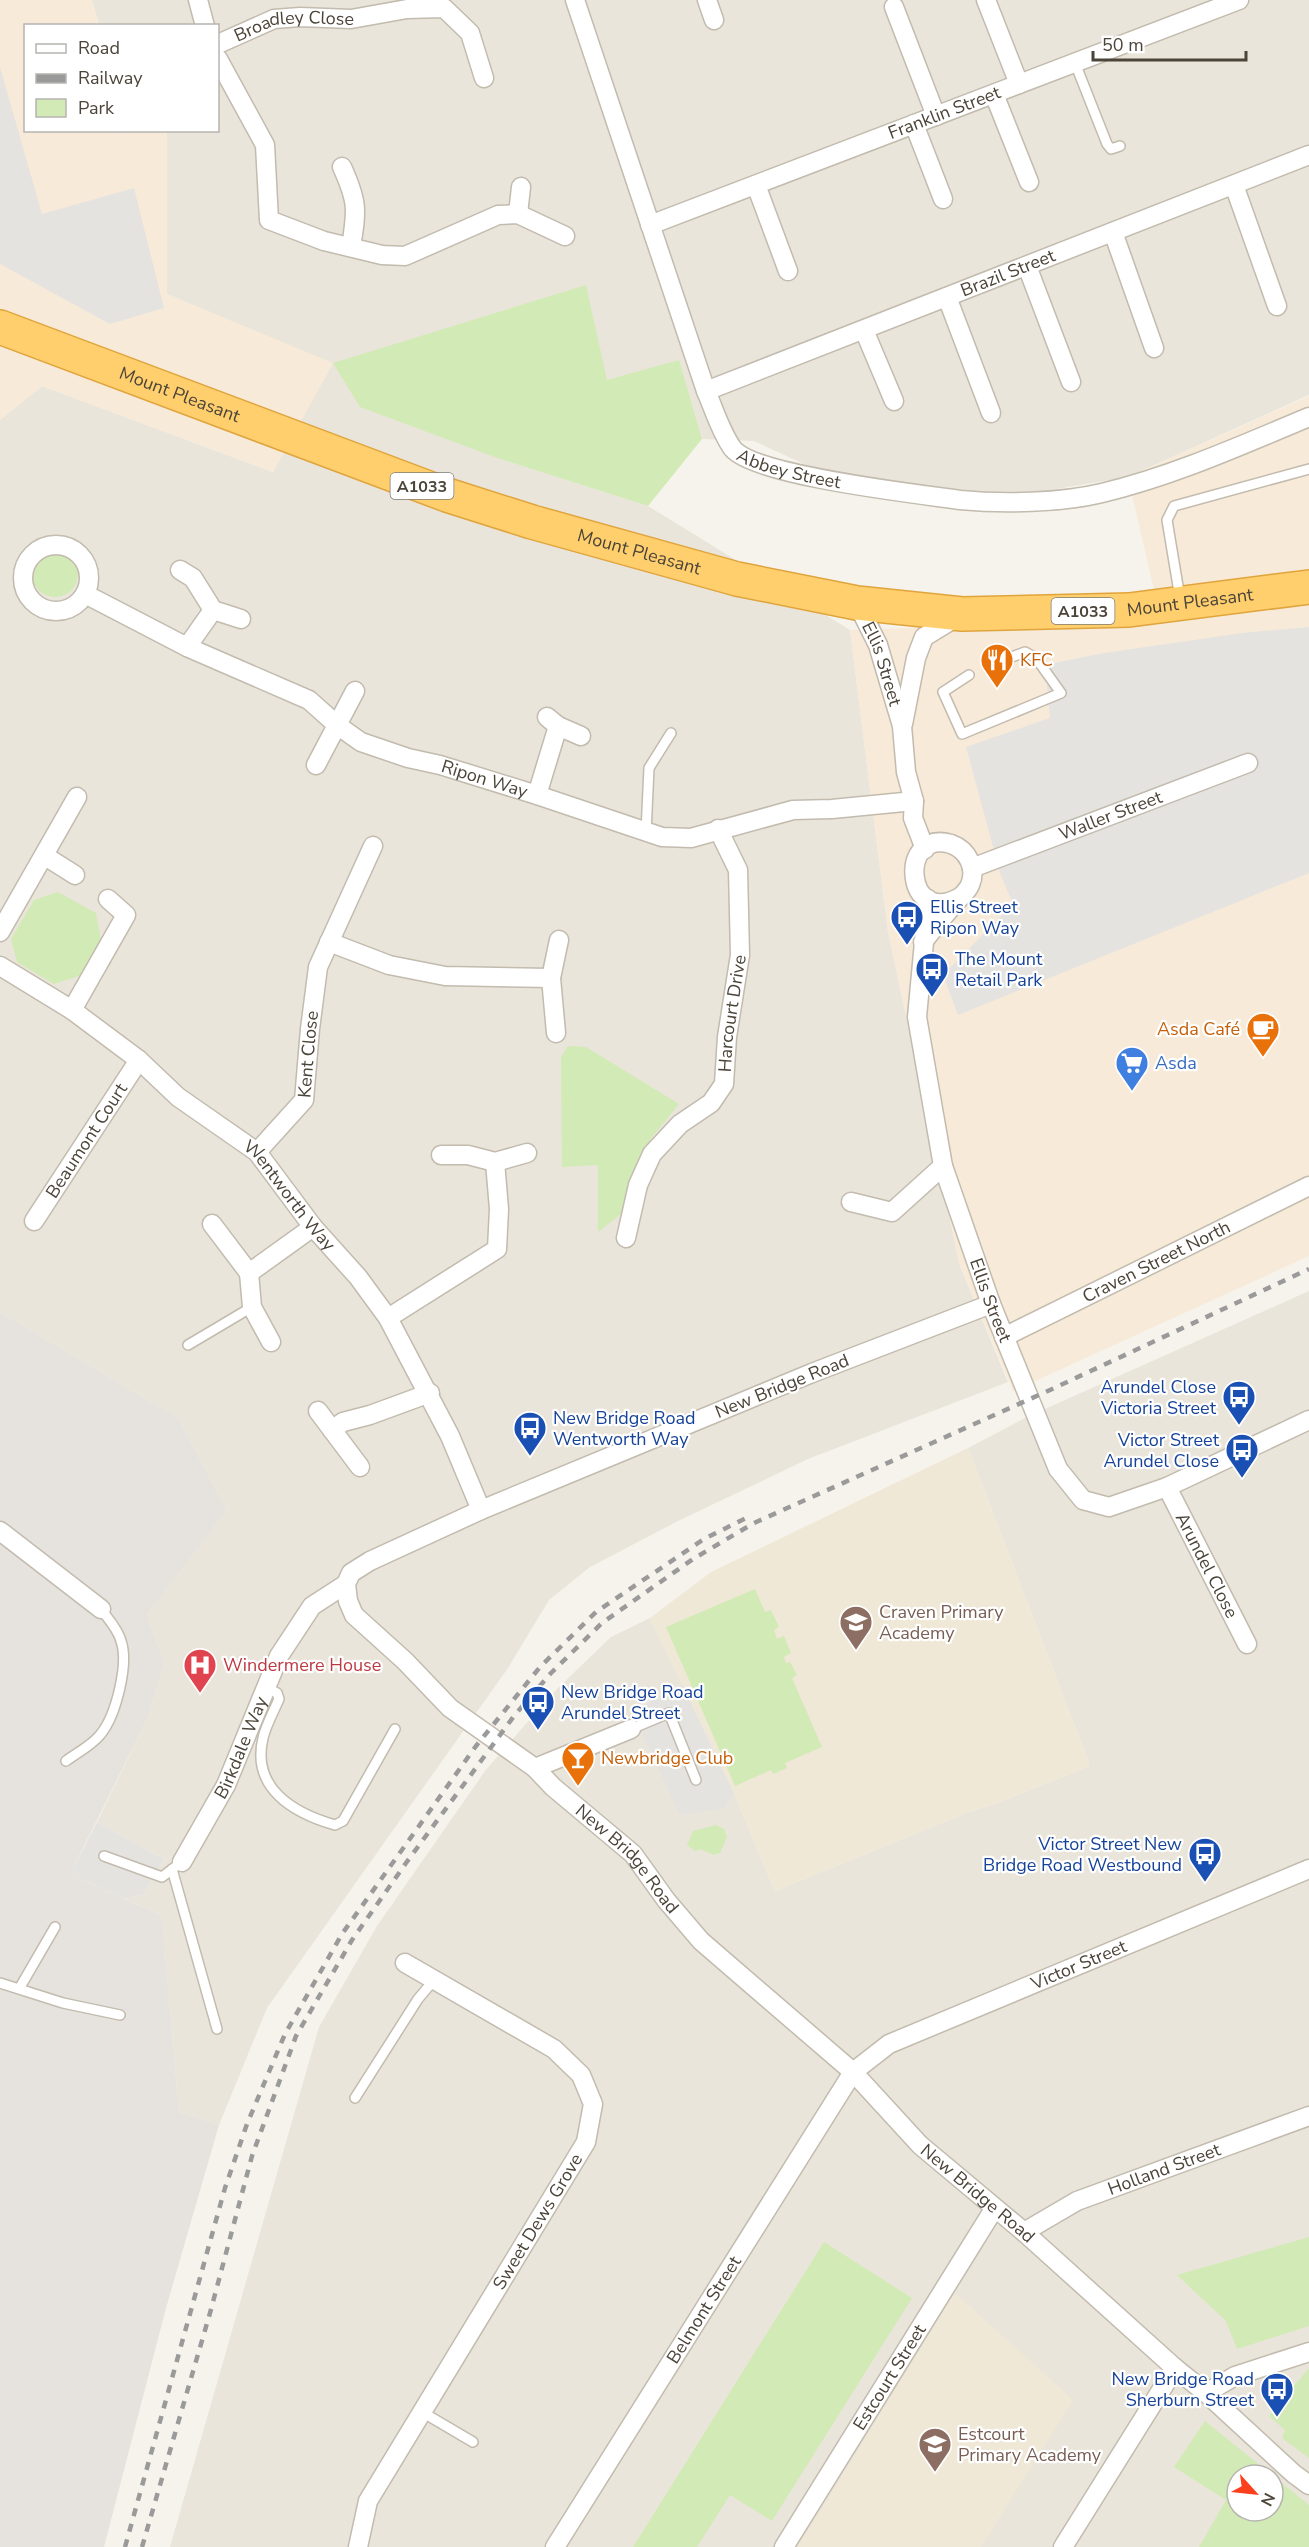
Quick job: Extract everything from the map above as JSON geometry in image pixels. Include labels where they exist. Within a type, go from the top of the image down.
[{"type":"highway","name":"Mount Pleasant","points":[[0,327],[458,498],[532,522],[737,579],[857,603],[962,614],[1129,610],[1309,587]]},
{"type":"street","points":[[198,0],[204,24]]},
{"type":"street","name":"Abbey Street","points":[[575,0],[706,390],[734,449],[747,459],[760,465],[834,481],[980,502],[1054,500],[1101,493],[1223,453],[1309,417]]},
{"type":"street","points":[[707,0],[714,20]]},
{"type":"street","points":[[986,0],[1019,84]]},
{"type":"street","name":"Franklin Street","points":[[650,225],[1239,0]]},
{"type":"street","name":"Broadley Close","points":[[219,44],[274,19],[300,17],[351,19],[446,4],[470,33],[484,78]]},
{"type":"street","points":[[894,7],[936,116]]},
{"type":"street","points":[[219,61],[265,145],[269,220],[324,241],[382,255],[405,256],[498,215],[518,214],[565,236]]},
{"type":"street","points":[[994,94],[1029,182]]},
{"type":"street","points":[[914,124],[944,199]]},
{"type":"street","name":"Brazil Street","points":[[706,390],[1309,155]]},
{"type":"street","points":[[342,167],[351,187],[357,212],[351,248]]},
{"type":"street","points":[[756,185],[789,271]]},
{"type":"street","points":[[1234,185],[1277,306]]},
{"type":"street","points":[[518,214],[521,187]]},
{"type":"street","points":[[1113,232],[1154,348]]},
{"type":"street","points":[[1027,266],[1071,382]]},
{"type":"street","points":[[947,297],[991,413]]},
{"type":"street","points":[[864,330],[894,401]]},
{"type":"street","points":[[180,570],[193,578],[213,610],[241,619]]},
{"type":"street","name":"Ripon Way","points":[[85,594],[187,647],[309,700],[337,725],[361,742],[537,795],[663,837],[691,838],[793,810],[914,810]]},
{"type":"street","name":"Ellis Street","points":[[857,603],[878,645],[903,726],[906,772],[914,810]]},
{"type":"street","points":[[187,647],[213,610]]},
{"type":"street","name":"Ellis Street","points":[[903,726],[916,658],[924,637],[962,614]]},
{"type":"street","points":[[316,765],[355,691]]},
{"type":"street","points":[[537,795],[553,721],[581,736]]},
{"type":"street","name":"Waller Street","points":[[972,868],[1248,763]]},
{"type":"street","points":[[0,932],[77,797]]},
{"type":"street","points":[[914,810],[933,846]]},
{"type":"street","name":"Harcourt Drive","points":[[626,1238],[638,1185],[652,1154],[680,1124],[711,1103],[724,1084],[726,1037],[740,955],[738,870],[718,829]]},
{"type":"street","points":[[922,944],[970,885],[972,868],[962,850],[950,844],[933,846],[917,858],[913,873],[919,891],[928,899],[945,903],[960,897]]},
{"type":"street","name":"Kent Close","points":[[257,1152],[304,1100],[318,968],[373,846]]},
{"type":"street","points":[[45,856],[75,875]]},
{"type":"street","points":[[72,1010],[126,915],[108,899]]},
{"type":"street","name":"Ellis Street","points":[[928,899],[917,1017],[943,1166],[991,1304],[1058,1469],[1083,1500],[1109,1507],[1167,1487],[1309,1420]]},
{"type":"street","points":[[556,1033],[551,978],[559,940]]},
{"type":"street","points":[[329,942],[389,965],[445,976],[551,978]]},
{"type":"street","name":"Wentworth Way","points":[[0,966],[72,1010],[139,1060],[178,1097],[257,1152],[314,1227],[358,1277],[388,1318],[430,1393],[481,1510]]},
{"type":"street","name":"Beaumont Court","points":[[34,1221],[139,1060]]},
{"type":"street","points":[[441,1155],[468,1155],[495,1162],[527,1153]]},
{"type":"street","points":[[388,1318],[497,1249],[499,1209],[495,1162]]},
{"type":"street","points":[[851,1202],[892,1212],[943,1166]]},
{"type":"street","name":"Craven Street North","points":[[1004,1337],[1309,1186]]},
{"type":"street","points":[[212,1224],[249,1273],[252,1307],[271,1342]]},
{"type":"street","points":[[249,1273],[314,1227]]},
{"type":"street","name":"New Bridge Road","points":[[991,1304],[812,1373],[481,1510],[370,1561],[351,1573],[346,1584],[348,1601],[354,1615],[405,1661],[450,1708],[535,1768],[553,1787],[633,1854],[666,1900],[718,1957],[853,2072],[920,2145],[1024,2232],[1309,2485]]},
{"type":"street","points":[[332,1430],[343,1422],[370,1415],[430,1393]]},
{"type":"street","points":[[318,1411],[360,1467]]},
{"type":"street","name":"Arundel Close","points":[[1167,1487],[1247,1644]]},
{"type":"street","points":[[0,1530],[101,1609]]},
{"type":"street","name":"Birkdale Way","points":[[177,1866],[226,1785],[279,1656],[312,1606],[346,1584]]},
{"type":"street","points":[[535,1768],[631,1729]]},
{"type":"street","name":"Victor Street","points":[[853,2072],[889,2044],[1309,1869]]},
{"type":"street","name":"Sweet Dews Grove","points":[[358,2547],[368,2501],[586,2142],[593,2104],[581,2074],[554,2049],[405,1963]]},
{"type":"street","name":"Belmont Street","points":[[555,2547],[853,2072]]},
{"type":"street","name":"Holland Street","points":[[1024,2232],[1077,2202],[1309,2116]]},
{"type":"street","name":"Estcourt Street","points":[[784,2547],[994,2209]]},
{"type":"street","points":[[1206,2393],[1235,2376],[1309,2352]]},
{"type":"street","points":[[1063,2547],[1175,2368]]},
{"type":"lane","points":[[1075,63],[1107,144],[1111,149],[1120,146]]},
{"type":"lane","points":[[1181,603],[1167,520],[1174,506],[1309,470]]},
{"type":"lane","points":[[969,675],[943,692],[962,734],[1061,693],[1036,658],[1025,652],[988,666]]},
{"type":"lane","points":[[646,832],[649,768],[671,733]]},
{"type":"lane","points":[[188,1345],[252,1307]]},
{"type":"lane","points":[[66,1761],[100,1735],[112,1714],[119,1688],[124,1656],[121,1640],[101,1609]]},
{"type":"lane","points":[[266,1687],[277,1693],[279,1699],[263,1737],[262,1774],[277,1797],[324,1822],[335,1825],[343,1821],[395,1729]]},
{"type":"lane","points":[[631,1729],[669,1713],[696,1780]]},
{"type":"lane","points":[[104,1856],[162,1877],[177,1866],[217,2029]]},
{"type":"lane","points":[[19,1989],[55,1927]]},
{"type":"lane","points":[[355,2098],[418,1999],[434,1980]]},
{"type":"lane","points":[[0,1983],[63,2003],[120,2015]]},
{"type":"lane","points":[[422,2412],[473,2442]]},
{"type":"shaded area","points":[[0,0],[92,0],[99,24],[24,24],[24,132],[167,132],[167,294],[333,363],[273,472],[42,386],[0,420]]},
{"type":"shaded area","points":[[92,0],[1309,0],[1309,395],[1128,477],[1008,497],[841,481],[754,441],[702,439],[678,360],[500,459],[648,506],[850,630],[888,932],[960,1266],[1008,1382],[808,1459],[678,1521],[590,1567],[549,1600],[508,1668],[267,2008],[219,2125],[179,2112],[162,1916],[125,1899],[144,1894],[164,1859],[97,1822],[148,1718],[164,1662],[147,1615],[227,1510],[178,1418],[0,1312],[0,420],[42,386],[273,472],[332,364],[167,294],[167,132],[219,132],[219,24],[99,24]]},
{"type":"shaded area","points":[[0,67],[42,214],[134,188],[164,308],[110,324],[0,264]]},
{"type":"shaded area","points":[[1309,396],[1309,1256],[1013,1391],[960,1266],[888,932],[850,630],[1161,620],[1128,477]]},
{"type":"shaded area","points":[[1309,627],[1309,873],[958,1015],[943,975],[1013,904],[1001,876],[966,747],[1050,718],[1045,665],[1098,654],[1242,633]]},
{"type":"shaded area","points":[[1309,1291],[1309,2547],[170,2547],[319,2027],[377,1926],[485,1771],[558,1688],[611,1637],[650,1618],[682,1684],[631,1710],[726,1808],[734,1793],[775,1891],[968,1812],[995,1804],[1090,1766],[968,1448],[1027,1417]]},
{"type":"shaded area","points":[[0,1312],[178,1418],[227,1510],[147,1615],[164,1662],[148,1718],[70,1874],[162,1916],[179,2112],[219,2125],[166,2308],[104,2547],[0,2547]]},
{"type":"shaded area","name":"Craven Primary Academy","points":[[968,1448],[1090,1766],[995,1804],[968,1812],[775,1891],[734,1793],[650,1618],[711,1572]]},
{"type":"shaded area","points":[[682,1684],[734,1793],[726,1808],[680,1815],[631,1711]]},
{"type":"shaded area","points":[[97,1822],[164,1859],[144,1894],[125,1899],[70,1874]]},
{"type":"shaded area","name":"Estcourt Primary Academy","points":[[955,2293],[1073,2400],[981,2547],[798,2547]]},
{"type":"green space","points":[[586,285],[607,380],[679,360],[702,439],[648,506],[500,459],[360,407],[333,363]]},
{"type":"green space","points":[[55,551],[71,558],[78,574],[71,590],[55,597],[39,590],[32,574],[39,558]]},
{"type":"green space","points":[[58,892],[96,913],[101,940],[82,975],[54,984],[17,962],[11,939],[34,900]]},
{"type":"green space","points":[[568,1046],[586,1047],[679,1104],[644,1147],[626,1210],[598,1232],[598,1165],[562,1167],[561,1057]]},
{"type":"green space","points":[[755,1589],[765,1612],[771,1610],[779,1627],[774,1630],[777,1639],[784,1636],[791,1653],[784,1657],[786,1663],[790,1662],[797,1675],[792,1678],[822,1747],[785,1763],[787,1768],[773,1774],[771,1770],[735,1786],[666,1627]]},
{"type":"green space","points":[[716,1825],[724,1829],[727,1837],[720,1853],[714,1855],[700,1849],[695,1851],[687,1845],[693,1831]]},
{"type":"green space","points":[[1309,2237],[1309,2326],[1237,2349],[1226,2321],[1177,2275]]},
{"type":"green space","points":[[824,2242],[912,2298],[772,2521],[730,2495],[697,2547],[633,2547]]},
{"type":"green space","points":[[1309,2368],[1309,2458],[1282,2438],[1285,2430],[1269,2416]]},
{"type":"green space","points":[[1205,2421],[1257,2463],[1225,2463],[1225,2499],[1174,2467]]},
{"type":"green space","points":[[1285,2486],[1309,2505],[1309,2547],[1199,2547],[1225,2502],[1225,2523],[1285,2523]]},
{"type":"railway","points":[[142,2547],[210,2313],[252,2156],[296,2036],[352,1940],[406,1863],[514,1716],[551,1673],[602,1623],[693,1559],[754,1523],[1050,1390],[1309,1269]]},
{"type":"railway","points":[[125,2547],[225,2188],[247,2124],[285,2034],[342,1934],[476,1746],[540,1667],[596,1612],[704,1539],[750,1516]]},
{"type":"place","name":"KFC","points":[[997,689]]},
{"type":"place","name":"Ellis Street Ripon Way","points":[[907,946]]},
{"type":"place","name":"The Mount Retail Park","points":[[932,998]]},
{"type":"place","name":"Asda Café","points":[[1263,1058]]},
{"type":"place","name":"Asda","points":[[1132,1092]]},
{"type":"place","name":"Arundel Close Victoria Street","points":[[1239,1426]]},
{"type":"place","name":"New Bridge Road Wentworth Way","points":[[530,1457]]},
{"type":"place","name":"Victor Street Arundel Close","points":[[1242,1479]]},
{"type":"place","name":"Craven Primary Academy","points":[[856,1651]]},
{"type":"place","name":"Windermere House","points":[[200,1694]]},
{"type":"place","name":"New Bridge Road Arundel Street","points":[[538,1731]]},
{"type":"place","name":"Newbridge Club","points":[[578,1787]]},
{"type":"place","name":"Victor Street New Bridge Road Westbound","points":[[1205,1883]]},
{"type":"place","name":"New Bridge Road Sherburn Street","points":[[1277,2418]]},
{"type":"place","name":"Estcourt Primary Academy","points":[[935,2473]]}]
